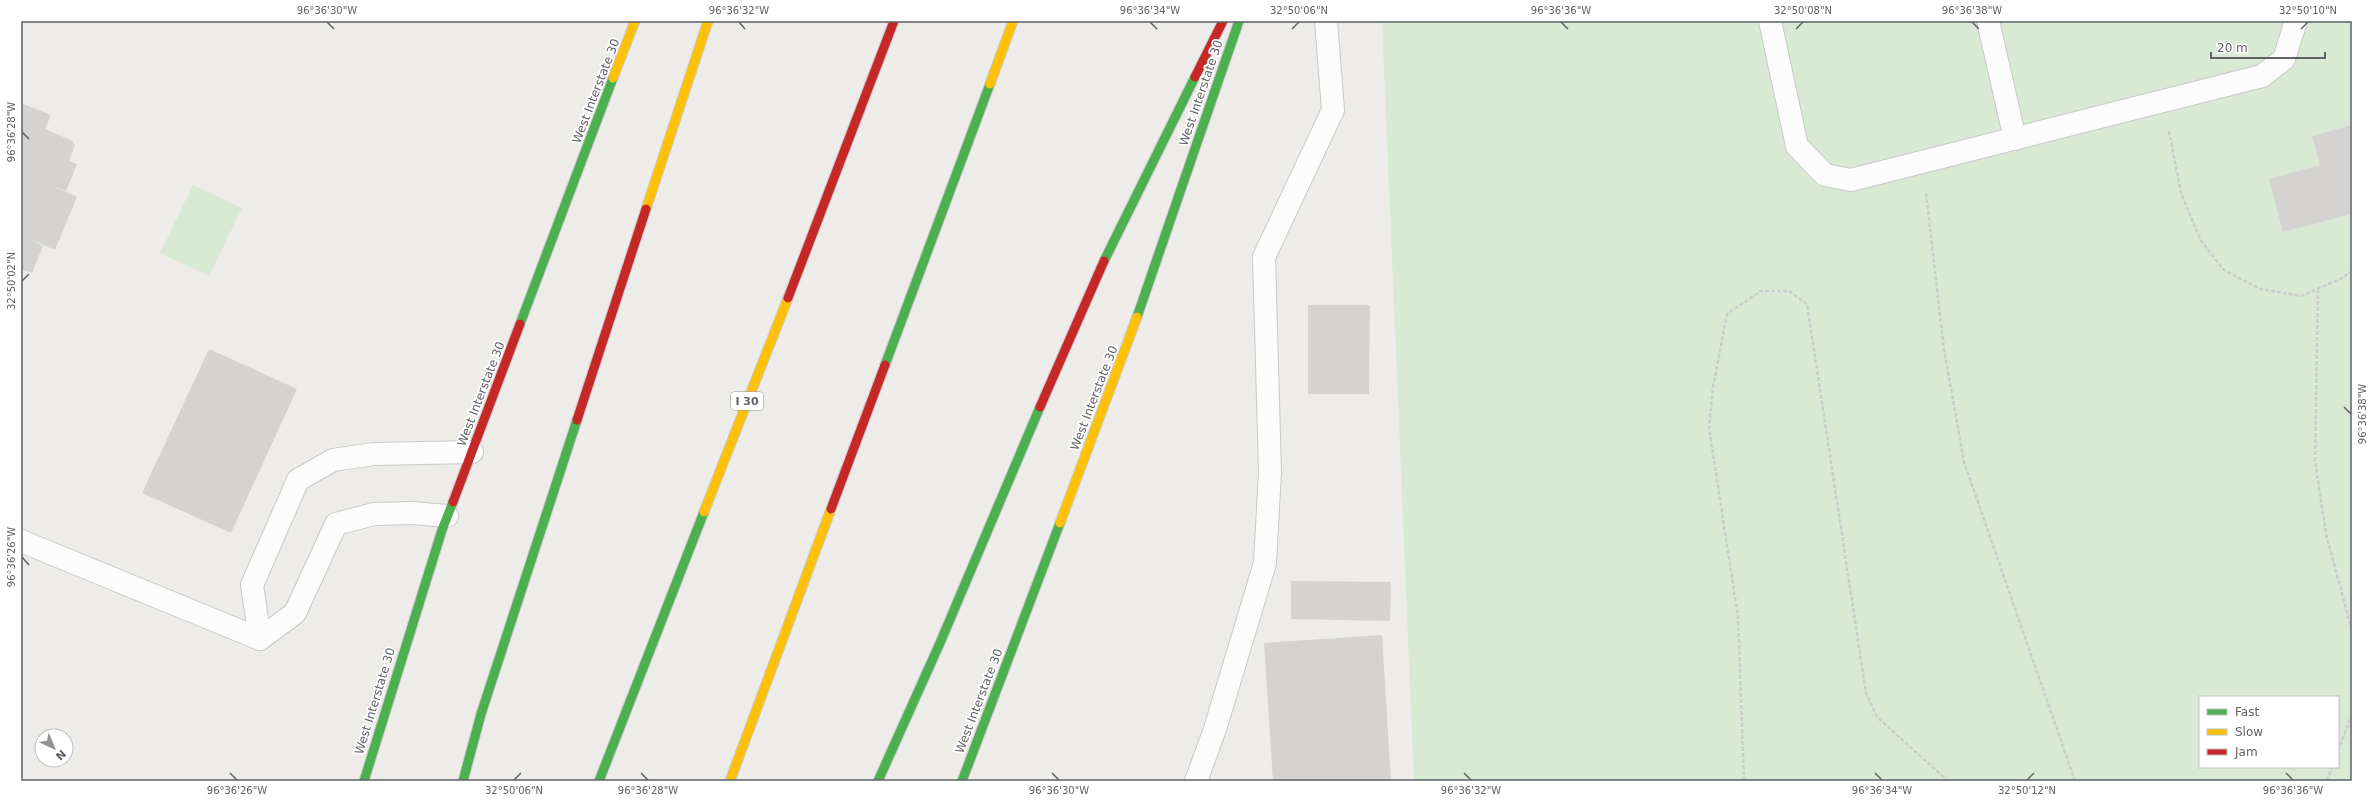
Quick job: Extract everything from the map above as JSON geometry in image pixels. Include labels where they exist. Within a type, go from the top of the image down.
[{"type":"main road","name":"West Interstate 30","points":[[364,781],[423,586],[447,516],[635,21]]},
{"type":"main road","points":[[463,781],[481,714],[708,21]]},
{"type":"main road","name":"I 30","points":[[599,781],[862,108],[894,21]]},
{"type":"main road","points":[[730,781],[1013,21]]},
{"type":"main road","points":[[878,781],[940,643],[1095,278],[1224,21]]},
{"type":"main road","name":"West Interstate 30","points":[[962,781],[1129,339],[1239,21]]},
{"type":"lane","points":[[1196,781],[1215,729],[1265,563],[1270,472],[1264,257],[1332,110],[1326,21]]},
{"type":"lane","points":[[1770,21],[1796,146],[1824,175],[1851,180],[2262,76],[2284,59],[2296,21]]},
{"type":"lane","points":[[1988,21],[2015,139]]},
{"type":"lane","points":[[260,639],[252,585],[298,480],[333,460],[374,454],[472,452]]},
{"type":"lane","points":[[260,639],[295,613],[336,524],[374,514],[413,513],[447,516]]},
{"type":"lane","points":[[21,541],[260,639]]},
{"type":"path","points":[[2164,101],[2181,193],[2201,241],[2224,270],[2260,289],[2301,296],[2342,278],[2352,270]]},
{"type":"path","points":[[1922,162],[1944,349],[1964,462],[2075,781]]},
{"type":"path","points":[[2318,289],[2315,460],[2326,534],[2352,631]]},
{"type":"path","points":[[1744,781],[1738,617],[1709,428],[1713,387],[1727,314],[1761,291],[1789,291],[1807,304],[1866,693],[1877,716],[1948,781]]},
{"type":"path","points":[[2339,748],[2352,714]]},
{"type":"path","points":[[2327,781],[2332,768]]},
{"type":"green space","points":[[1382,21],[2352,21],[2352,781],[1414,781]]},
{"type":"green space","points":[[193,185],[242,208],[209,276],[160,253]]},
{"type":"building","points":[[21,103],[51,115],[45,129],[73,141],[75,145],[69,161],[77,164],[66,191],[51,185],[77,197],[55,250],[30,239],[43,246],[32,273],[21,269]]},
{"type":"building","points":[[2352,125],[2352,214],[2283,232],[2269,179],[2320,165],[2312,136]]},
{"type":"building","points":[[1308,305],[1370,305],[1369,394],[1308,394]]},
{"type":"building","points":[[209,349],[297,389],[231,533],[142,493]]},
{"type":"building","points":[[1291,581],[1391,582],[1390,621],[1291,619]]},
{"type":"building","points":[[1382,635],[1391,781],[1273,781],[1264,643]]},
{"type":"traffic: fast","points":[[1137,317],[1239,21]]},
{"type":"traffic: fast","points":[[1104,261],[1195,77]]},
{"type":"traffic: fast","points":[[520,324],[613,78]]},
{"type":"traffic: fast","points":[[885,365],[990,84]]},
{"type":"traffic: fast","points":[[878,781],[940,643],[1040,407]]},
{"type":"traffic: fast","points":[[463,781],[481,714],[577,420]]},
{"type":"traffic: fast","points":[[364,781],[442,530],[453,502]]},
{"type":"traffic: fast","points":[[599,781],[704,512]]},
{"type":"traffic: fast","points":[[962,781],[1060,523]]},
{"type":"traffic: slow","points":[[613,78],[635,21]]},
{"type":"traffic: slow","points":[[646,209],[708,21]]},
{"type":"traffic: slow","points":[[990,84],[1013,21]]},
{"type":"traffic: slow","points":[[704,512],[788,298]]},
{"type":"traffic: slow","points":[[1060,523],[1137,317]]},
{"type":"traffic: slow","points":[[730,781],[831,509]]},
{"type":"traffic: jam","points":[[788,298],[894,21]]},
{"type":"traffic: jam","points":[[1195,77],[1223,21]]},
{"type":"traffic: jam","points":[[577,420],[646,209]]},
{"type":"traffic: jam","points":[[1040,407],[1104,261]]},
{"type":"traffic: jam","points":[[453,502],[520,324]]},
{"type":"traffic: jam","points":[[831,509],[885,365]]}]
